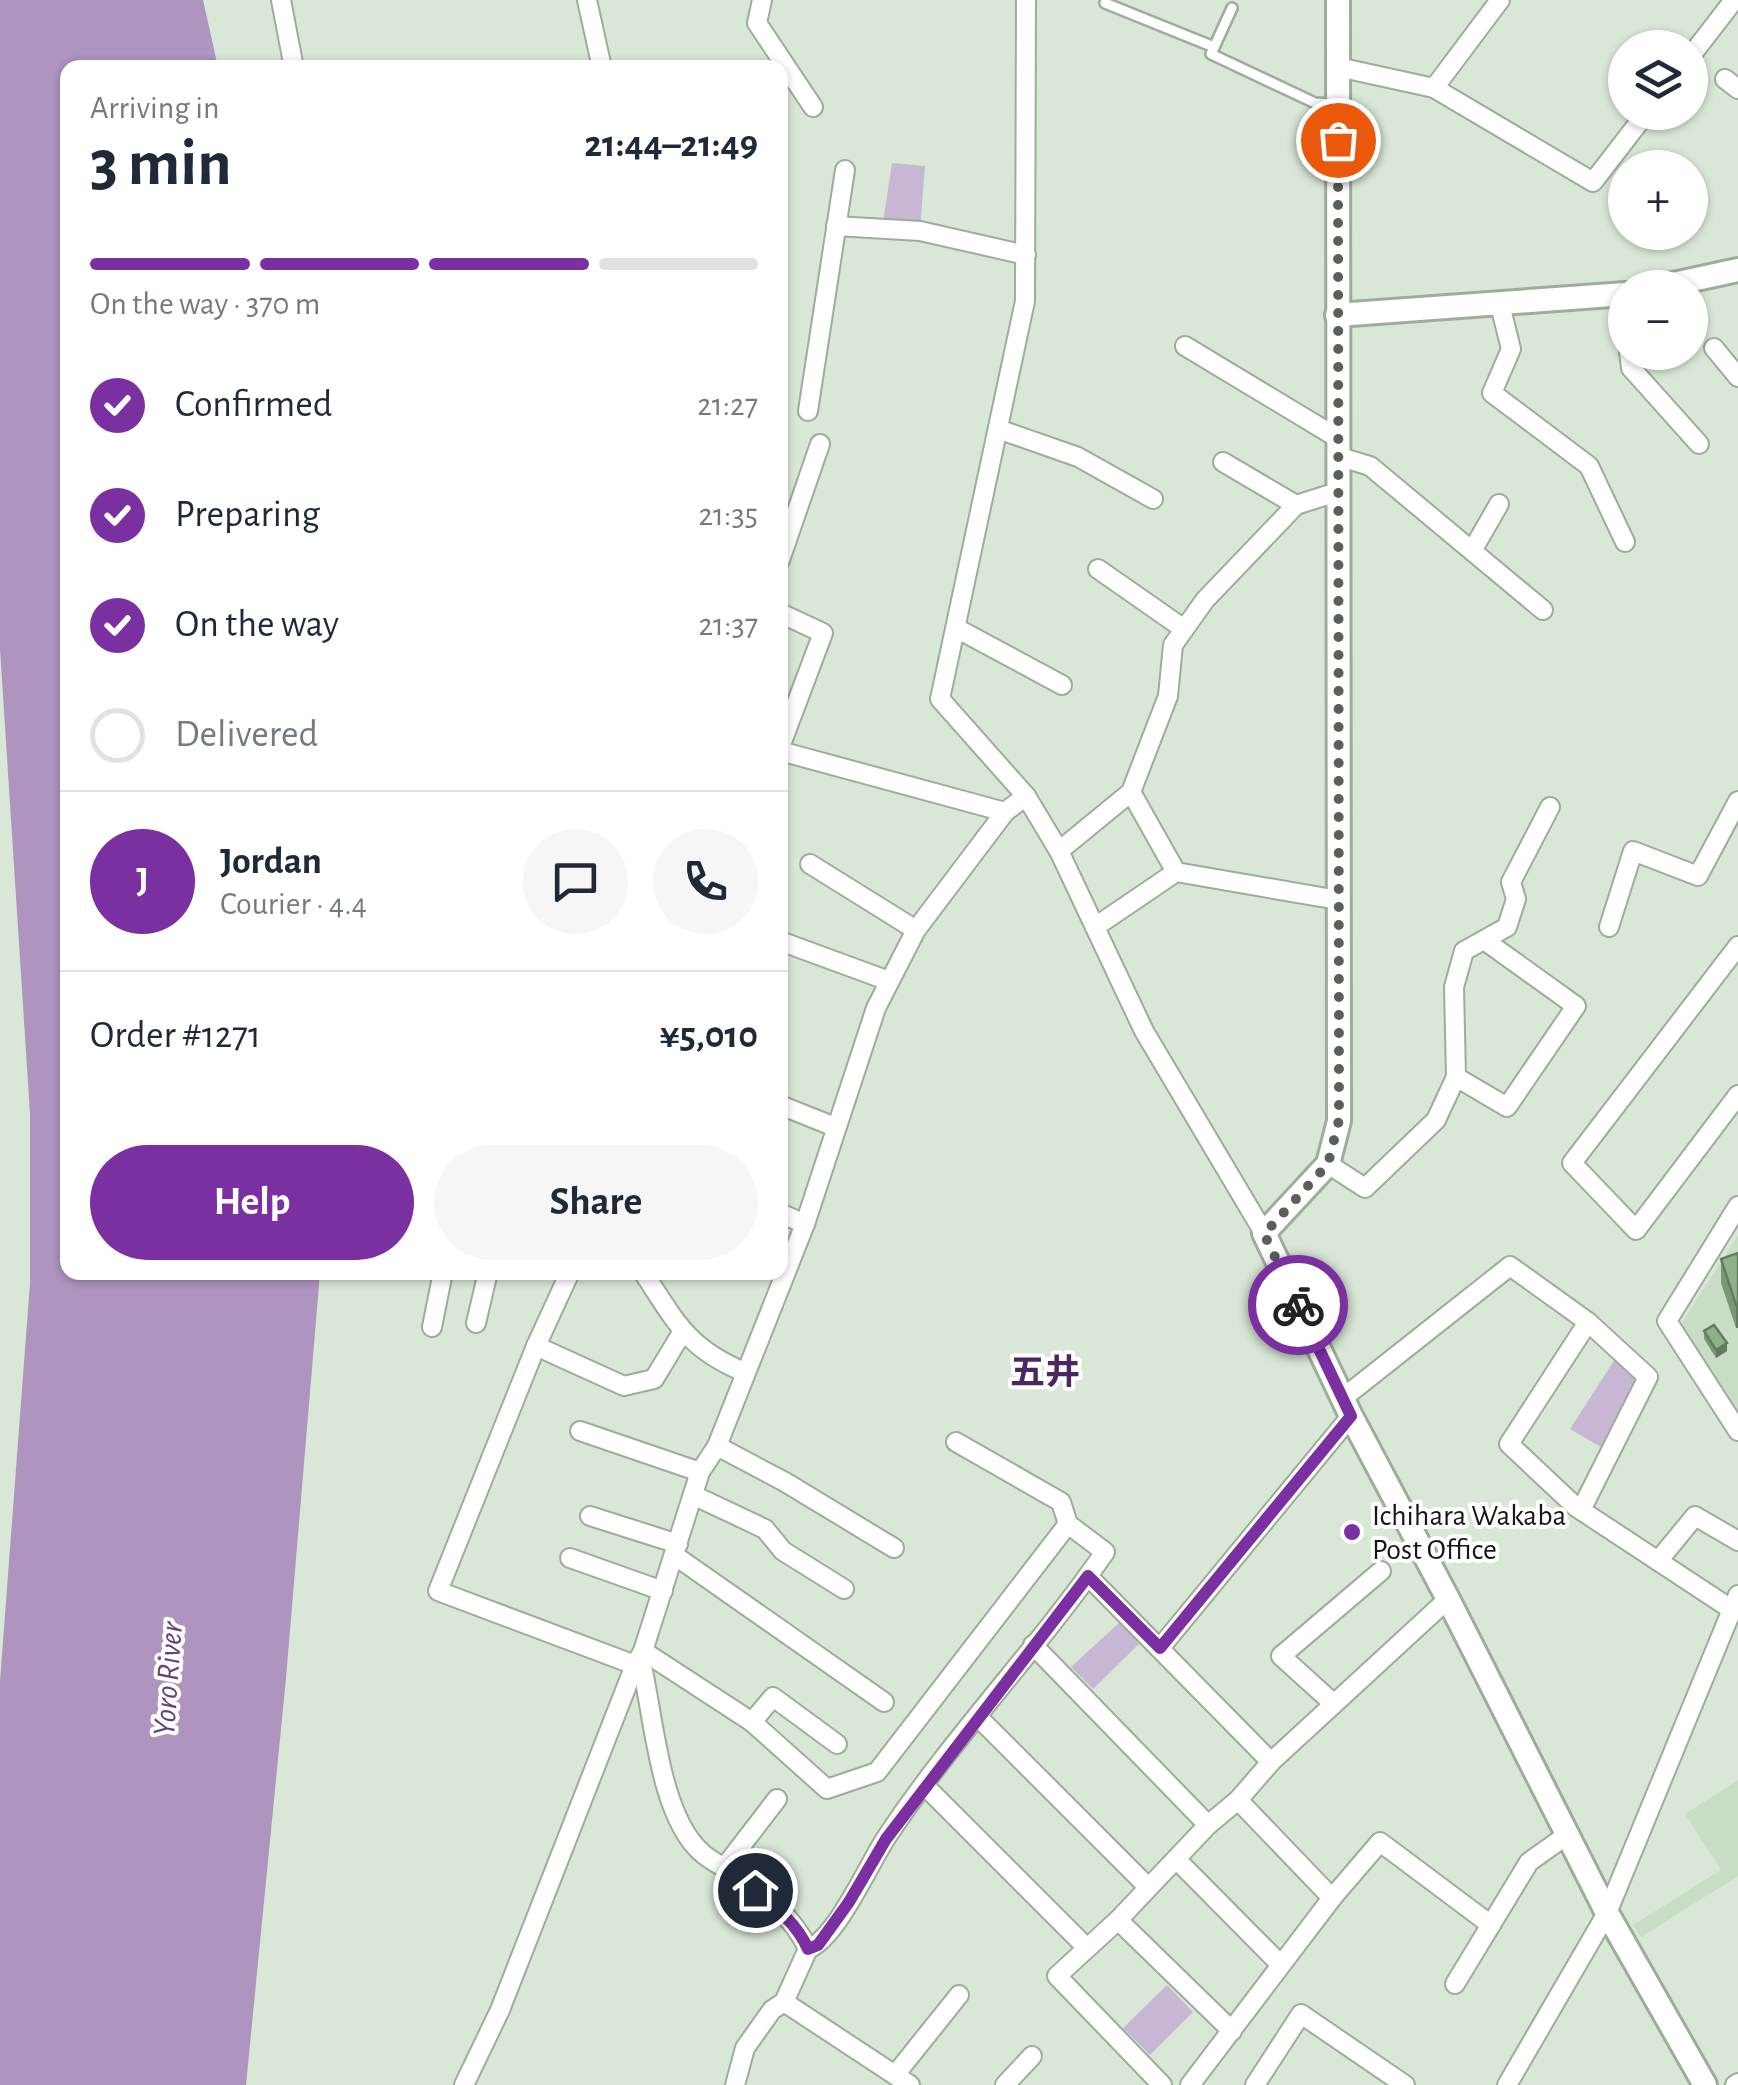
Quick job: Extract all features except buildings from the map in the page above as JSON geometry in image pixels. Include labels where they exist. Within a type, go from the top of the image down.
[{"type":"street","points":[[281,0],[292,60]]},
{"type":"street","points":[[587,0],[600,60]]},
{"type":"street","points":[[762,0],[758,23],[782,60]]},
{"type":"street","points":[[1026,0],[1026,301],[940,699],[1026,796],[1059,851],[1144,1030],[1264,1234],[1347,1407],[1607,1914],[1705,2085]]},
{"type":"street","points":[[1264,1234],[1328,1164],[1339,1120],[1338,0]]},
{"type":"street","points":[[1434,88],[1500,0]]},
{"type":"street","points":[[1708,34],[1734,0]]},
{"type":"street","points":[[1338,67],[1434,88],[1593,182],[1633,130]]},
{"type":"street","points":[[788,69],[813,107]]},
{"type":"street","points":[[808,410],[845,170]]},
{"type":"street","points":[[836,226],[920,231],[1026,255]]},
{"type":"street","points":[[1708,277],[1738,270]]},
{"type":"street","points":[[1337,315],[1608,295]]},
{"type":"street","points":[[1500,305],[1511,348],[1492,392],[1589,466],[1625,542]]},
{"type":"street","points":[[1185,346],[1370,466],[1543,610]]},
{"type":"street","points":[[1714,348],[1738,377]]},
{"type":"street","points":[[1633,370],[1700,444]]},
{"type":"street","points":[[998,429],[1078,458],[1153,499]]},
{"type":"street","points":[[788,537],[820,444]]},
{"type":"street","points":[[1223,462],[1296,505]]},
{"type":"street","points":[[1059,851],[1131,792],[1168,696],[1174,645],[1205,600],[1296,505],[1338,492]]},
{"type":"street","points":[[1472,552],[1499,504]]},
{"type":"street","points":[[1098,569],[1184,629]]},
{"type":"street","points":[[788,617],[823,633],[788,727]]},
{"type":"street","points":[[956,628],[1062,685]]},
{"type":"street","points":[[788,751],[1006,812]]},
{"type":"street","points":[[1131,792],[1176,872]]},
{"type":"street","points":[[788,1265],[876,1008],[916,930],[1006,812],[1026,796]]},
{"type":"street","points":[[1609,927],[1632,851],[1698,876],[1738,802]]},
{"type":"street","points":[[1328,1164],[1364,1188],[1436,1120],[1456,1078],[1454,988],[1464,951],[1507,928],[1516,899],[1511,882],[1550,807]]},
{"type":"street","points":[[810,864],[916,930]]},
{"type":"street","points":[[1095,928],[1176,872],[1338,900]]},
{"type":"street","points":[[1456,1078],[1507,1108],[1576,1006],[1484,940]]},
{"type":"street","points":[[788,943],[890,981]]},
{"type":"street","points":[[1738,946],[1572,1163],[1636,1230],[1738,1095]]},
{"type":"street","points":[[788,1108],[835,1128]]},
{"type":"street","points":[[1738,1206],[1667,1322],[1738,1431]]},
{"type":"street","points":[[788,1217],[805,1224]]},
{"type":"street","points":[[1160,1648],[1347,1407],[1510,1266],[1588,1322],[1648,1377],[1581,1510]]},
{"type":"street","points":[[432,1327],[441,1280]]},
{"type":"street","points":[[476,1323],[486,1280]]},
{"type":"street","points":[[566,1280],[438,1591],[639,1658],[752,1722],[827,1790],[877,1772],[1068,1524]]},
{"type":"street","points":[[648,1280],[682,1331],[710,1358],[744,1372]]},
{"type":"street","points":[[464,2085],[500,2010],[639,1658],[700,1472],[718,1446],[782,1280]]},
{"type":"street","points":[[1508,2085],[1607,1914],[1735,1602],[1658,1562],[1581,1510],[1508,1444],[1588,1322]]},
{"type":"street","points":[[536,1346],[624,1386],[654,1379],[682,1331]]},
{"type":"street","points":[[580,1431],[700,1472]]},
{"type":"street","points":[[735,2085],[751,2038],[772,2010],[784,2002],[808,1949],[824,1937],[886,1839],[1105,1552],[1068,1524],[1061,1502],[956,1442]]},
{"type":"street","points":[[718,1446],[894,1548]]},
{"type":"street","points":[[693,1494],[765,1529],[782,1551],[844,1589]]},
{"type":"street","points":[[590,1516],[676,1549],[884,1702]]},
{"type":"street","points":[[1658,1562],[1695,1516],[1738,1541]]},
{"type":"street","points":[[570,1558],[662,1590]]},
{"type":"street","points":[[1334,1704],[1282,1656],[1382,1571]]},
{"type":"street","points":[[1088,1576],[1271,1762]]},
{"type":"street","points":[[1162,2085],[1058,1976],[1118,1920],[1208,1825],[1238,1800],[1271,1762],[1448,1599]]},
{"type":"street","points":[[1033,1645],[1208,1825]]},
{"type":"street","points":[[639,1658],[664,1774],[683,1830],[703,1854],[776,1907],[802,1934],[808,1949]]},
{"type":"street","points":[[752,1722],[773,1696],[838,1744]]},
{"type":"street","points":[[978,1718],[1148,1887]]},
{"type":"street","points":[[925,1786],[1086,1947]]},
{"type":"street","points":[[724,1868],[777,1798]]},
{"type":"street","points":[[1238,1800],[1332,1898]]},
{"type":"street","points":[[1455,1984],[1530,1862],[1567,1835]]},
{"type":"street","points":[[1190,2085],[1280,1964],[1380,1842],[1491,1925]]},
{"type":"street","points":[[1177,1860],[1280,1964]]},
{"type":"street","points":[[1118,1920],[1232,2032]]},
{"type":"street","points":[[784,2002],[902,2080],[959,1995]]},
{"type":"street","points":[[1254,2085],[1302,2014],[1405,2085]]},
{"type":"street","points":[[1005,2085],[1032,2056]]},
{"type":"lane","points":[[1105,3],[1214,47]]},
{"type":"lane","points":[[1232,8],[1211,54],[1315,103],[1338,104]]},
{"type":"shaded area","points":[[892,163],[925,166],[920,231],[882,229]]},
{"type":"shaded area","points":[[1738,1235],[1738,1412],[1680,1326]]},
{"type":"shaded area","points":[[1615,1359],[1635,1374],[1637,1384],[1606,1450],[1570,1429]]},
{"type":"shaded area","points":[[1120,1622],[1139,1644],[1093,1689],[1071,1667]]},
{"type":"shaded area","points":[[1738,1780],[1738,1876],[1641,1937],[1633,1925],[1721,1870],[1685,1814]]},
{"type":"shaded area","points":[[1167,1985],[1193,2012],[1150,2055],[1123,2028]]},
{"type":"water","name":"Yoro River","points":[[0,0],[203,0],[216,60],[60,60],[60,1280],[319,1280],[246,2085],[0,2085],[0,1681],[30,1283],[30,1114],[0,649]]},
{"type":"way so far","points":[[1298,1305],[1264,1234],[1328,1164],[1339,1120],[1338,140]]},
{"type":"place","name":"Ichihara Wakaba Post Office","points":[[1352,1532]]},
{"type":"district","name":"五井","points":[[1045,1372]]},
{"type":"route","points":[[755,1890],[802,1934],[808,1949],[818,1945],[886,1839],[1088,1576],[1160,1648],[1351,1416],[1298,1305]]}]
